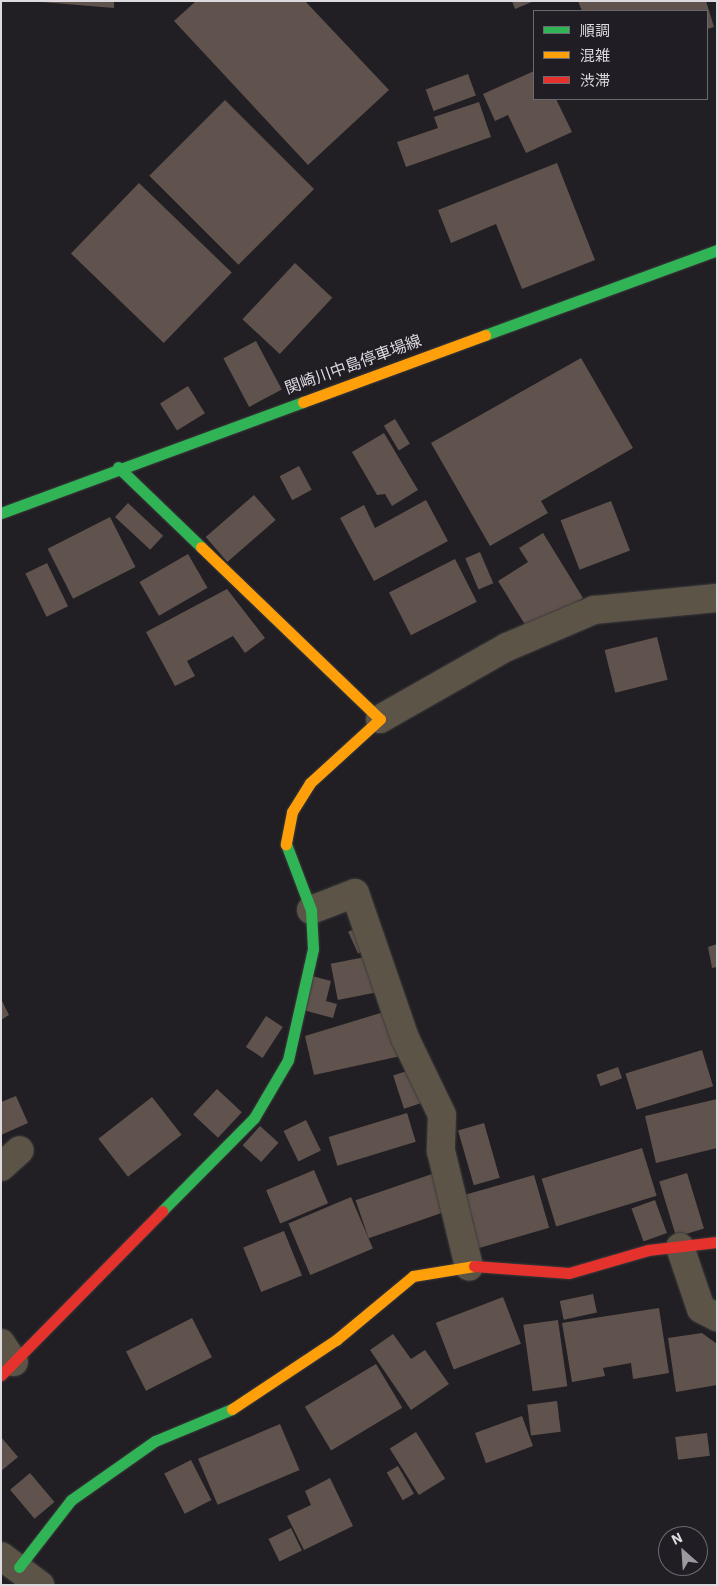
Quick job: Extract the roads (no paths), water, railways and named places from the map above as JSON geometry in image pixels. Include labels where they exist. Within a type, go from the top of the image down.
[{"type":"street","name":"関崎川中島停車場線","points":[[1,513],[118,466],[717,250]]},
{"type":"street","points":[[118,466],[380,719]]},
{"type":"street","points":[[5,1360],[254,1118],[288,1060],[314,949],[311,910],[286,847],[292,812],[310,783],[380,719],[507,647],[594,610],[717,598]]},
{"type":"street","points":[[311,910],[355,893],[405,1038],[442,1115],[441,1152],[469,1267]]},
{"type":"street","points":[[40,1585],[10,1561],[71,1500],[155,1441],[241,1405],[336,1340],[413,1276],[469,1267],[569,1273],[648,1250],[717,1242]]},
{"type":"street","points":[[680,1247],[701,1309],[717,1318]]}]
